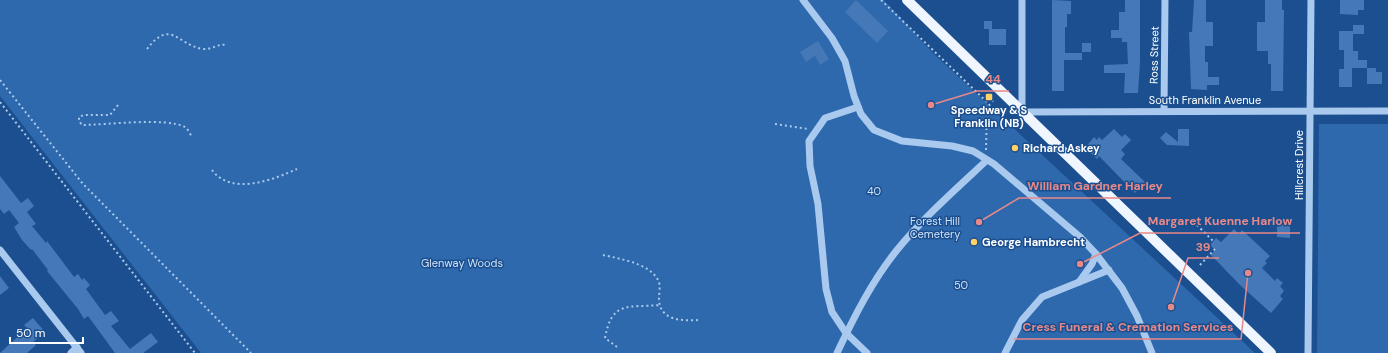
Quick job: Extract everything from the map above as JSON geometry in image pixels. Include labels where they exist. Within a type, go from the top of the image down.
[{"type":"main road","points":[[906,0],[967,61],[1022,112],[1271,353]]},
{"type":"street","points":[[803,0],[832,38],[845,60],[858,107],[861,114],[874,130],[902,141],[952,146],[973,151],[986,161],[994,164],[1036,198],[1080,237],[1096,254],[1122,288],[1152,353]]},
{"type":"street","points":[[1022,0],[1022,112]]},
{"type":"street","name":"Ross Street","points":[[1164,111],[1165,0]]},
{"type":"street","name":"Hillcrest Drive","points":[[1308,353],[1311,0]]},
{"type":"street","points":[[858,107],[825,118],[809,141],[810,166],[818,204],[826,289],[832,312],[846,333],[867,353]]},
{"type":"street","name":"South Franklin Avenue","points":[[1022,112],[1388,111]]},
{"type":"street","points":[[837,353],[860,305],[897,251],[912,233],[986,161]]},
{"type":"street","points":[[0,250],[79,350],[71,353]]},
{"type":"street","points":[[1079,282],[1092,264],[1096,254]]},
{"type":"street","points":[[1005,353],[1022,320],[1042,297],[1109,270]]},
{"type":"path","points":[[882,0],[989,104]]},
{"type":"path","points":[[147,50],[156,38],[167,34],[180,38],[202,49],[220,44],[227,45]]},
{"type":"path","points":[[0,80],[83,184],[251,353]]},
{"type":"path","points":[[986,161],[987,108],[994,99]]},
{"type":"path","points":[[0,102],[194,353]]},
{"type":"path","points":[[118,105],[110,115],[84,115],[79,117],[79,121],[82,125],[128,122],[177,124],[187,128],[192,137]]},
{"type":"path","points":[[775,124],[799,126],[816,131]]},
{"type":"path","points":[[212,170],[217,177],[224,182],[246,184],[273,178],[297,169]]},
{"type":"path","points":[[1197,225],[1213,241]]},
{"type":"path","points":[[1200,265],[1215,250]]},
{"type":"path","points":[[603,255],[639,264],[655,276],[659,283],[661,310],[672,318],[699,320]]},
{"type":"path","points":[[617,347],[606,338],[607,326],[613,313],[619,309],[627,307],[660,305]]},
{"type":"green space","points":[[0,0],[884,0],[934,54],[1255,353],[201,353],[0,96]]},
{"type":"green space","points":[[1319,124],[1388,124],[1388,353],[1317,353]]},
{"type":"building","points":[[856,0],[888,31],[877,43],[845,12]]},
{"type":"building","points":[[1052,0],[1071,1],[1071,14],[1067,14],[1067,27],[1065,27],[1065,53],[1082,53],[1082,60],[1064,60],[1064,91],[1052,91]]},
{"type":"building","points":[[1125,0],[1140,0],[1140,63],[1138,93],[1124,93],[1125,73],[1104,73],[1104,65],[1128,64],[1127,42],[1122,42],[1122,38],[1111,38],[1111,30],[1119,30],[1119,12],[1125,12]]},
{"type":"building","points":[[1194,0],[1206,0],[1206,22],[1213,22],[1213,46],[1205,46],[1205,62],[1208,62],[1208,77],[1219,77],[1219,85],[1207,85],[1207,90],[1191,89],[1189,32],[1192,32]]},
{"type":"building","points":[[1265,0],[1282,0],[1282,10],[1284,10],[1283,91],[1271,91],[1271,64],[1268,64],[1268,51],[1257,51],[1257,22],[1265,22]]},
{"type":"building","points":[[1340,0],[1364,0],[1364,10],[1358,10],[1358,15],[1340,14]]},
{"type":"building","points":[[984,21],[992,21],[992,29],[1006,29],[1006,45],[989,45],[989,29],[984,29]]},
{"type":"building","points":[[1353,25],[1364,25],[1364,34],[1353,34]]},
{"type":"building","points":[[1339,31],[1353,31],[1353,51],[1358,51],[1358,60],[1367,60],[1367,68],[1352,68],[1352,87],[1339,87],[1339,69],[1344,69],[1344,50],[1339,50]]},
{"type":"building","points":[[818,41],[829,59],[820,65],[815,56],[806,62],[800,52]]},
{"type":"building","points":[[1082,43],[1091,43],[1091,52],[1082,52]]},
{"type":"building","points":[[1367,68],[1376,68],[1376,72],[1382,72],[1382,84],[1367,84]]},
{"type":"building","points":[[1114,129],[1122,137],[1125,134],[1131,140],[1121,150],[1125,154],[1121,159],[1145,182],[1135,193],[1099,156],[1097,159],[1085,148],[1094,137],[1097,140],[1099,137],[1102,140]]},
{"type":"building","points":[[1178,129],[1189,129],[1189,146],[1167,145],[1160,138],[1166,132],[1178,142]]},
{"type":"building","points":[[0,176],[21,203],[28,198],[34,206],[27,212],[36,224],[32,226],[46,243],[47,241],[74,277],[78,274],[82,280],[84,278],[90,285],[86,289],[105,315],[111,311],[119,321],[111,326],[130,349],[151,333],[158,342],[143,353],[115,353],[88,316],[84,319],[32,249],[31,250],[22,240],[14,227],[19,223],[9,210],[4,214],[0,209]]},
{"type":"building","points":[[1277,224],[1290,224],[1290,238],[1277,237]]},
{"type":"building","points":[[1234,229],[1239,234],[1242,230],[1270,256],[1265,261],[1267,263],[1262,268],[1275,281],[1277,278],[1283,283],[1280,286],[1284,291],[1280,296],[1283,299],[1271,313],[1240,285],[1211,255],[1215,250],[1210,245],[1216,238],[1221,242]]},
{"type":"building","points":[[0,276],[9,288],[0,295]]},
{"type":"building","points":[[33,318],[45,332],[33,342],[36,345],[27,353],[0,353],[27,328],[24,325]]},
{"type":"place","name":"Speedway & S Franklin (NB)","points":[[989,97]]},
{"type":"place","name":"44","points":[[931,105]]},
{"type":"place","name":"Richard Askey","points":[[1015,148]]},
{"type":"place","name":"William Gardner Harley","points":[[979,222]]},
{"type":"place","name":"George Hambrecht","points":[[974,242]]},
{"type":"place","name":"Margaret Kuenne Harlow","points":[[1080,264]]},
{"type":"place","name":"Cress Funeral & Cremation Services","points":[[1248,273]]},
{"type":"place","name":"39","points":[[1171,307]]},
{"type":"park label","name":"40","points":[[874,191]]},
{"type":"park label","name":"Forest Hill Cemetery","points":[[935,227]]},
{"type":"park label","name":"Glenway Woods","points":[[462,263]]},
{"type":"park label","name":"50","points":[[961,285]]}]
